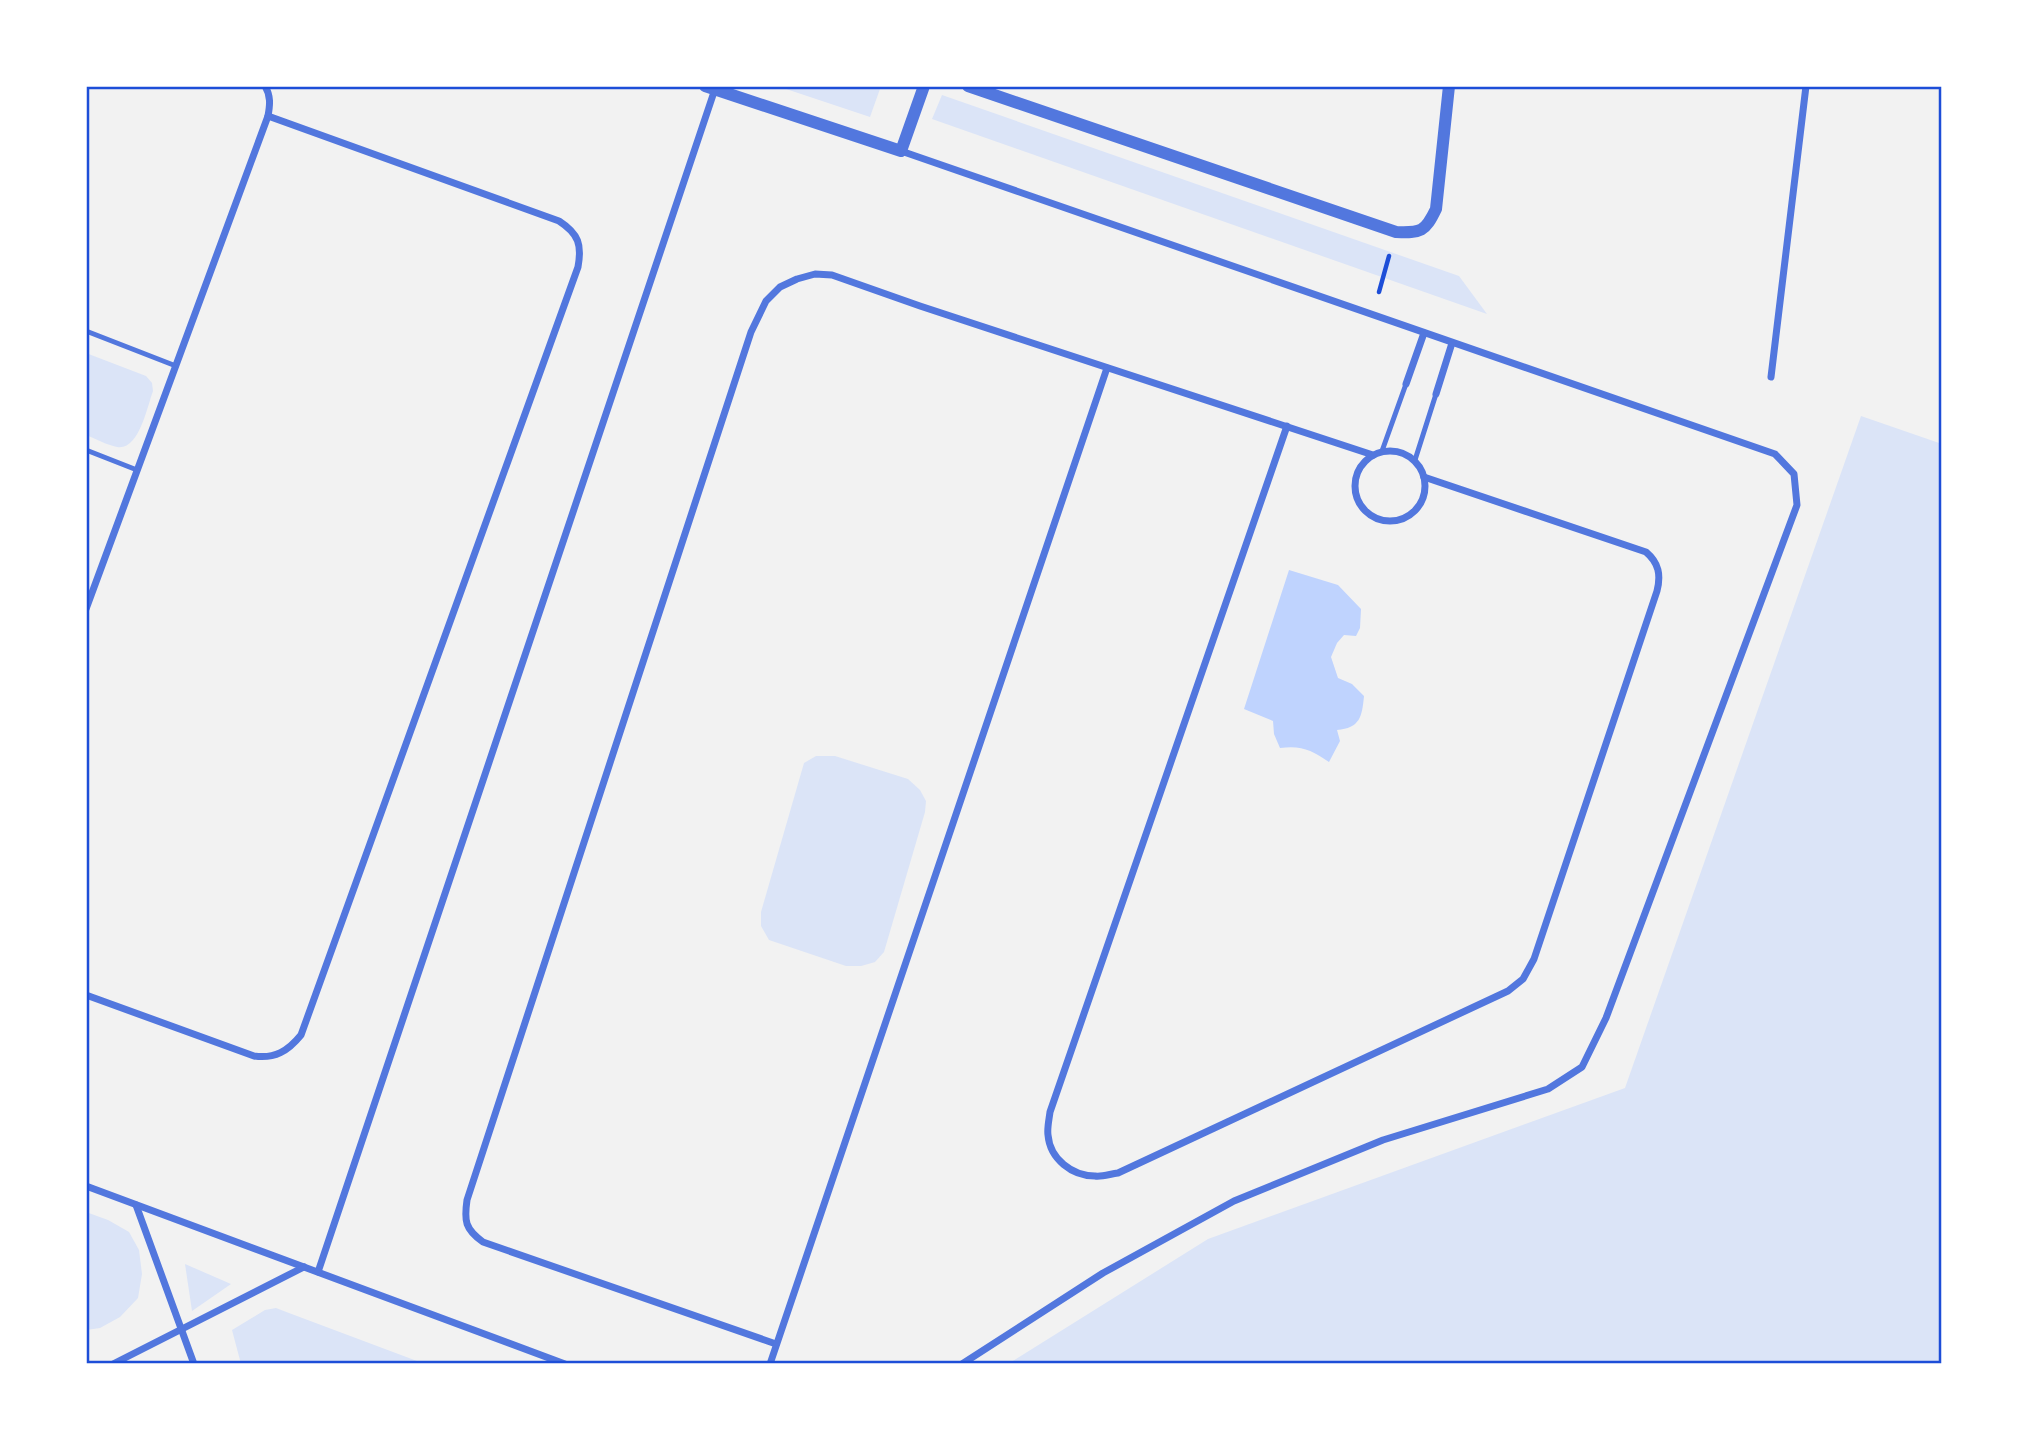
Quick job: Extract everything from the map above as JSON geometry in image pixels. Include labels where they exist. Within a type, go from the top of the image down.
[{"type":"street","points":[[86,609],[268,116],[269,91],[265,86]]},
{"type":"street","points":[[901,151],[924,86]]},
{"type":"street","points":[[968,86],[1396,232],[1418,233],[1428,225],[1436,209],[1449,86]]},
{"type":"street","points":[[1771,377],[1806,86]]},
{"type":"street","points":[[318,1272],[710,87],[1774,454],[1794,474],[1797,505],[1611,1006],[1582,1067],[1548,1089],[1383,1140],[1234,1201],[1102,1273],[962,1364]]},
{"type":"street","points":[[86,995],[254,1056],[268,1058],[280,1054],[292,1046],[301,1035],[578,267],[578,239],[570,228],[559,221],[268,116]]},
{"type":"street","points":[[776,1344],[483,1242],[473,1235],[465,1214],[467,1200],[751,332],[766,301],[780,287],[797,279],[815,274],[832,275],[1373,455]]},
{"type":"street","points":[[1406,384],[1424,333]]},
{"type":"street","points":[[1436,394],[1452,343]]},
{"type":"street","points":[[770,1364],[1107,368]]},
{"type":"street","points":[[1287,426],[1050,1112],[1048,1135],[1052,1150],[1061,1164],[1076,1173],[1096,1176],[1118,1173],[1496,997],[1523,979],[1534,959],[1657,591],[1659,569],[1654,559],[1646,552],[1424,477]]},
{"type":"street","points":[[1382,451],[1405,454],[1415,460],[1424,477],[1425,493],[1421,504],[1414,513],[1392,522],[1370,516],[1356,497],[1357,474],[1363,464],[1382,451]]},
{"type":"street","points":[[86,1186],[565,1364]]},
{"type":"street","points":[[136,1205],[194,1364]]},
{"type":"street","points":[[113,1364],[304,1267]]},
{"type":"lane","points":[[86,331],[176,366]]},
{"type":"lane","points":[[1382,451],[1406,384]]},
{"type":"lane","points":[[1415,460],[1436,394]]},
{"type":"lane","points":[[86,450],[137,470]]},
{"type":"path","points":[[1373,315],[1396,232]]},
{"type":"shaded area","points":[[777,86],[881,86],[870,117]]},
{"type":"shaded area","points":[[942,95],[1459,276],[1487,314],[932,119]]},
{"type":"shaded area","points":[[86,353],[146,376],[152,383],[153,391],[141,426],[131,442],[125,446],[113,446],[86,435]]},
{"type":"shaded area","points":[[1861,416],[1942,444],[1942,1364],[1008,1364],[1208,1239],[1625,1088]]},
{"type":"shaded area","points":[[816,756],[835,756],[908,779],[920,790],[926,801],[884,952],[875,962],[861,966],[846,966],[769,940],[761,926],[761,912],[804,763]]},
{"type":"shaded area","points":[[86,1212],[129,1232],[139,1250],[142,1274],[138,1298],[120,1317],[100,1328],[86,1330]]},
{"type":"shaded area","points":[[185,1264],[231,1284],[192,1311]]},
{"type":"shaded area","points":[[276,1308],[425,1364],[241,1364],[232,1330],[265,1310]]},
{"type":"water","points":[[1289,570],[1338,585],[1361,609],[1360,628],[1356,636],[1344,635],[1331,657],[1338,678],[1352,684],[1364,696],[1362,710],[1355,724],[1337,730],[1340,741],[1329,762],[1306,749],[1280,748],[1274,734],[1273,721],[1244,709]]}]
